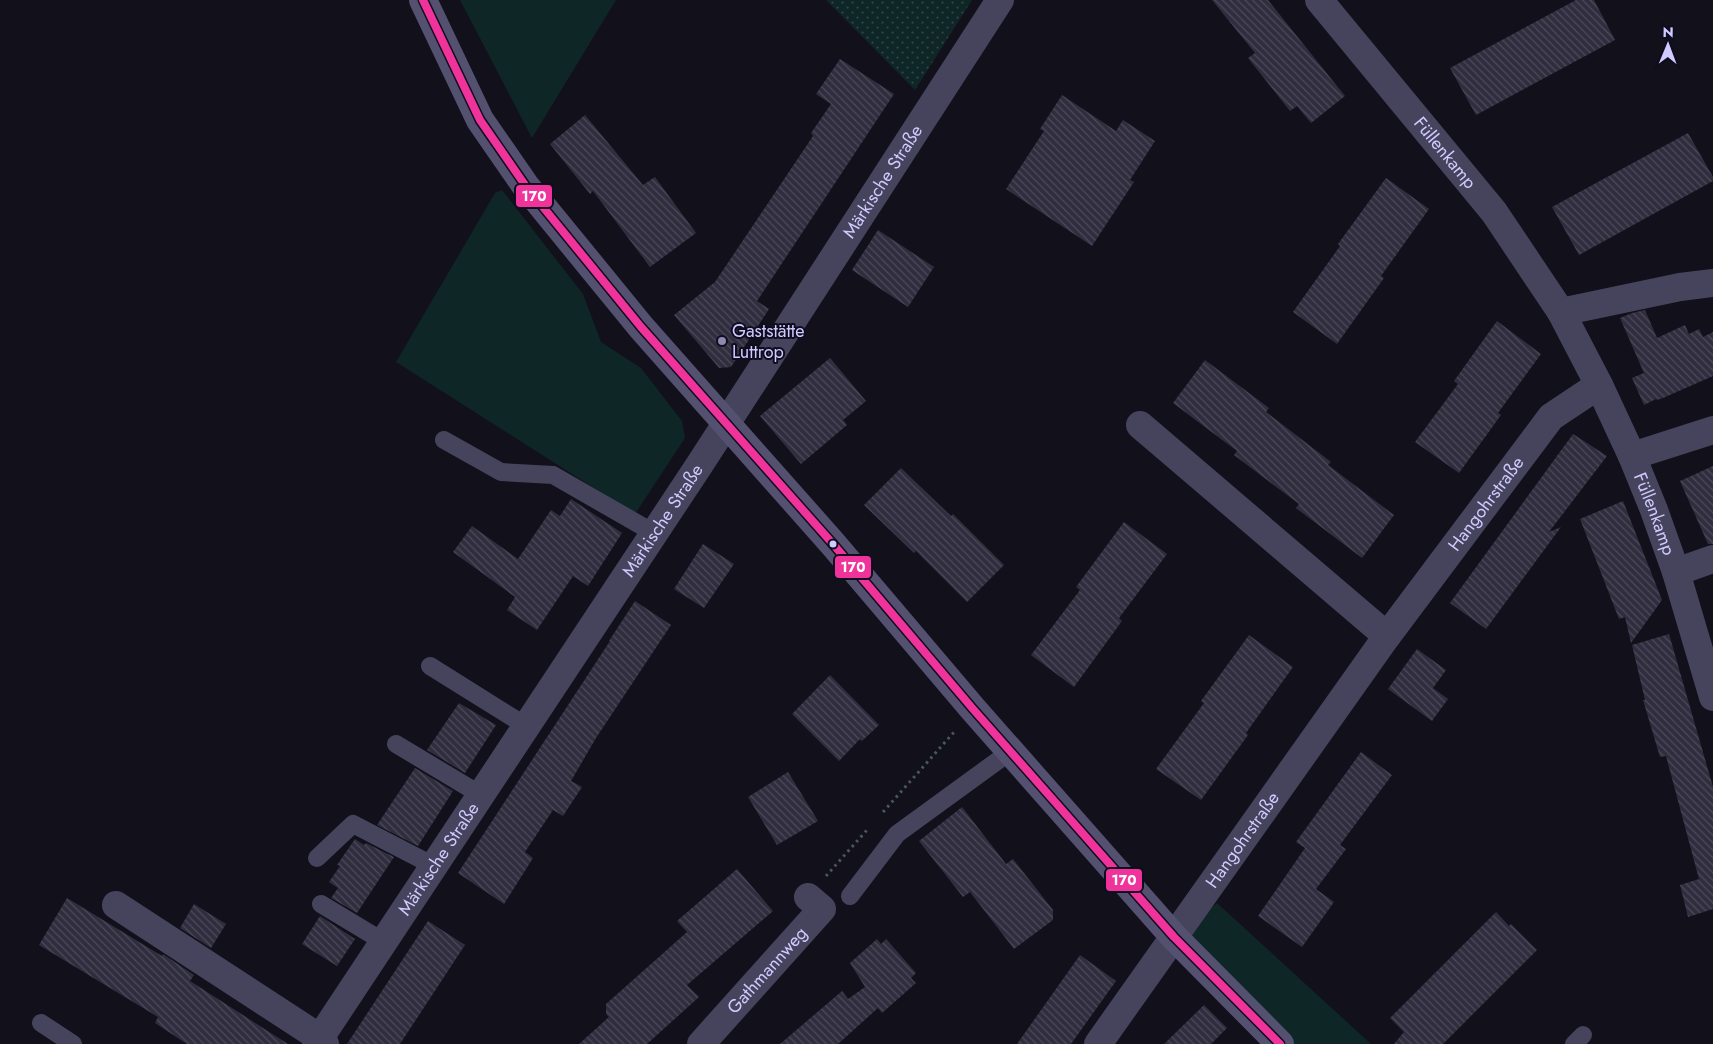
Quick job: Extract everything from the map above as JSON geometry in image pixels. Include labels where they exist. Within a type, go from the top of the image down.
[{"type":"main road","points":[[424,0],[480,120],[525,185],[641,327],[833,544],[1011,752],[1174,937],[1280,1044]]},
{"type":"street","name":"Märkische Straße","points":[[116,905],[321,1042],[384,942],[654,534],[1000,0]]},
{"type":"street","name":"Füllenkamp","points":[[1319,0],[1494,212],[1561,312],[1599,385],[1632,456],[1654,510],[1676,572],[1713,697]]},
{"type":"street","points":[[1561,312],[1713,283]]},
{"type":"street","name":"Hangohrstraße","points":[[1098,1044],[1387,636],[1551,417],[1599,385]]},
{"type":"street","points":[[1140,425],[1387,636]]},
{"type":"street","name":"Füllenkamp","points":[[1632,456],[1713,430]]},
{"type":"street","name":"Füllenkamp","points":[[1676,572],[1713,559]]},
{"type":"street","name":"Gathmannweg","points":[[701,1044],[822,909],[808,898]]},
{"type":"lane","points":[[444,440],[500,472],[554,474],[654,534]]},
{"type":"lane","points":[[430,666],[526,726]]},
{"type":"lane","points":[[396,744],[481,795]]},
{"type":"lane","points":[[850,896],[897,834],[1011,752]]},
{"type":"lane","points":[[317,858],[353,824],[434,866]]},
{"type":"lane","points":[[321,904],[384,942]]},
{"type":"lane","points":[[41,1022],[73,1044]]},
{"type":"path","points":[[878,818],[974,709]]},
{"type":"path","points":[[808,898],[871,825]]},
{"type":"green space","points":[[460,0],[616,0],[532,138]]},
{"type":"green space","points":[[826,0],[972,0],[915,90]]},
{"type":"green space","points":[[502,190],[583,294],[601,342],[641,368],[682,421],[685,438],[635,514],[396,362],[495,193]]},
{"type":"green space","points":[[1217,903],[1371,1044],[1285,1044],[1178,937]]},
{"type":"building","points":[[1212,0],[1268,0],[1345,96],[1311,123],[1297,106],[1290,111],[1248,58],[1255,53]]},
{"type":"building","points":[[1576,0],[1594,0],[1615,40],[1476,115],[1450,68]]},
{"type":"building","points":[[840,59],[894,94],[757,301],[769,309],[731,367],[719,368],[674,315],[715,282],[813,136],[811,133],[831,104],[816,94]]},
{"type":"building","points":[[1062,95],[1116,131],[1123,120],[1155,141],[1130,180],[1134,182],[1092,246],[1006,189],[1044,131],[1040,129]]},
{"type":"building","points":[[585,115],[643,185],[655,177],[696,233],[650,267],[593,191],[590,194],[550,144]]},
{"type":"building","points":[[1688,133],[1713,177],[1713,181],[1579,255],[1552,207]]},
{"type":"building","points":[[1386,178],[1429,209],[1381,276],[1384,278],[1337,344],[1293,312],[1340,246],[1338,244]]},
{"type":"building","points":[[878,230],[934,267],[908,307],[852,270]]},
{"type":"building","points":[[1645,310],[1657,338],[1685,325],[1689,334],[1699,329],[1703,337],[1713,332],[1713,376],[1644,405],[1632,378],[1644,373],[1620,318]]},
{"type":"building","points":[[1497,321],[1541,354],[1498,413],[1501,415],[1459,473],[1415,442],[1458,384],[1454,381]]},
{"type":"building","points":[[830,358],[866,401],[843,420],[847,425],[801,464],[760,416]]},
{"type":"building","points":[[1205,360],[1269,408],[1266,412],[1331,462],[1328,465],[1394,515],[1362,558],[1296,508],[1299,504],[1234,455],[1237,451],[1173,403]]},
{"type":"building","points":[[1573,434],[1607,456],[1549,532],[1561,527],[1486,629],[1450,603]]},
{"type":"building","points":[[1713,466],[1713,544],[1708,544],[1680,481]]},
{"type":"building","points":[[901,468],[951,516],[953,514],[1004,565],[967,602],[916,551],[914,553],[864,505]]},
{"type":"building","points":[[571,499],[622,533],[588,586],[573,576],[537,630],[507,610],[515,597],[453,552],[472,526],[518,559],[551,510],[560,516]]},
{"type":"building","points":[[1623,501],[1662,600],[1631,643],[1625,617],[1619,619],[1580,519]]},
{"type":"building","points":[[1124,522],[1167,554],[1119,618],[1122,621],[1074,687],[1031,655],[1080,590],[1076,587]]},
{"type":"building","points":[[703,544],[734,564],[704,608],[674,589]]},
{"type":"building","points":[[635,601],[671,625],[596,738],[571,781],[582,787],[563,816],[553,810],[525,852],[533,858],[504,904],[458,873]]},
{"type":"building","points":[[1669,634],[1713,787],[1713,909],[1688,917],[1680,885],[1699,879],[1666,756],[1660,757],[1643,700],[1645,700],[1632,645]]},
{"type":"building","points":[[1249,635],[1293,667],[1246,733],[1248,735],[1201,800],[1156,769],[1204,703],[1201,701]]},
{"type":"building","points":[[1417,649],[1446,670],[1433,688],[1448,699],[1432,721],[1388,689]]},
{"type":"building","points":[[830,675],[879,725],[862,741],[860,739],[839,761],[792,714]]},
{"type":"building","points":[[459,703],[496,725],[465,773],[427,750]]},
{"type":"building","points":[[1361,752],[1392,775],[1340,845],[1346,849],[1316,889],[1334,902],[1302,947],[1258,916],[1305,848],[1296,842]]},
{"type":"building","points":[[415,768],[453,791],[418,846],[377,825]]},
{"type":"building","points":[[788,772],[818,821],[777,845],[748,797]]},
{"type":"building","points":[[962,807],[1006,864],[1013,859],[1053,910],[1053,920],[1014,949],[970,892],[963,897],[919,841]]},
{"type":"building","points":[[355,839],[364,845],[366,843],[394,857],[357,913],[331,898],[338,888],[329,882],[340,866],[337,865]]},
{"type":"building","points":[[737,869],[773,911],[687,985],[699,997],[647,1044],[579,1044],[609,1017],[606,1014],[606,1004],[687,932],[677,921]]},
{"type":"building","points":[[67,898],[162,956],[163,954],[194,975],[190,981],[288,1044],[187,1044],[155,1023],[158,1017],[39,945]]},
{"type":"building","points":[[194,904],[226,924],[211,948],[180,928]]},
{"type":"building","points":[[1496,912],[1537,950],[1443,1044],[1394,1044],[1404,1032],[1390,1018]]},
{"type":"building","points":[[320,916],[355,939],[337,966],[302,944]]},
{"type":"building","points":[[428,921],[465,945],[400,1044],[347,1044]]},
{"type":"building","points":[[877,939],[881,944],[886,939],[916,973],[911,978],[916,983],[882,1013],[878,1008],[838,1044],[780,1044],[842,991],[848,999],[865,987],[850,963]]},
{"type":"building","points":[[1080,955],[1116,981],[1071,1044],[1017,1044]]},
{"type":"building","points":[[1204,1005],[1227,1028],[1211,1044],[1164,1044]]},
{"type":"transit line","name":"170","points":[[423,0],[480,120],[525,185],[641,327],[833,544],[973,709],[1174,937],[1280,1044]]},
{"type":"place","name":"Gaststätte Luttrop","points":[[722,341]]}]
